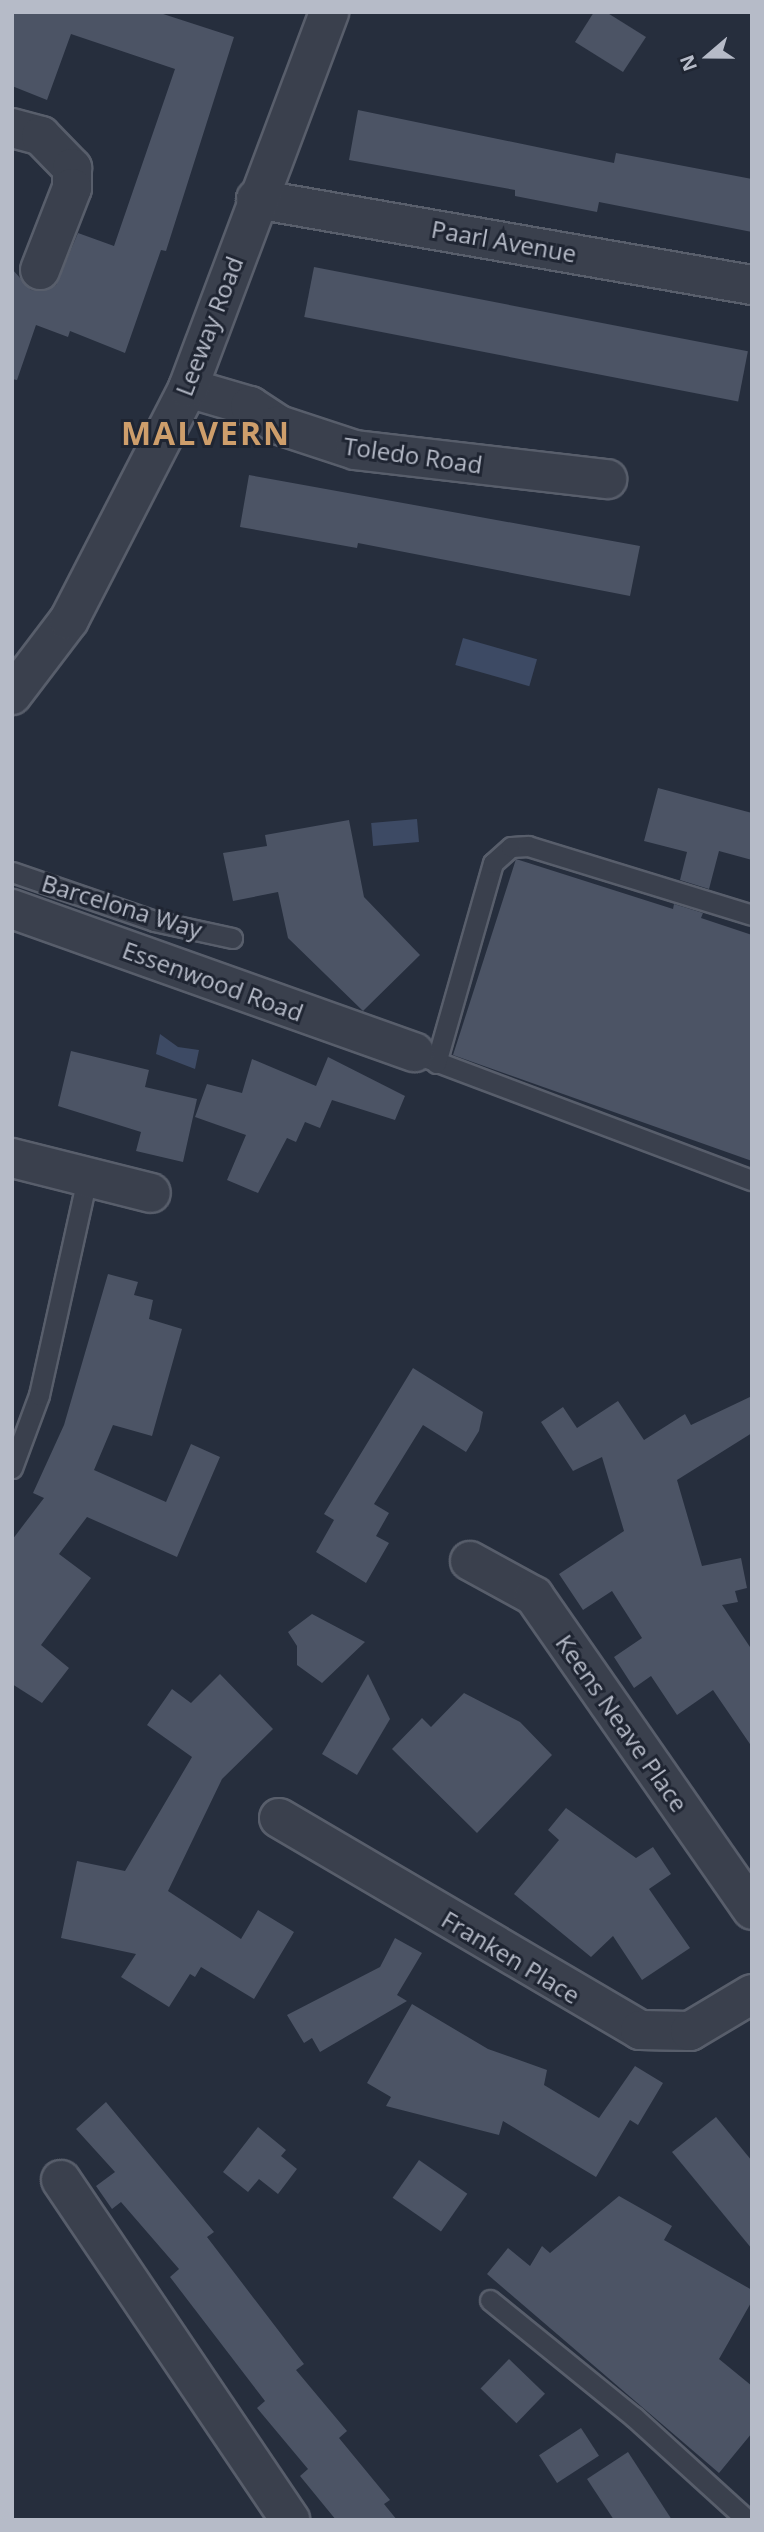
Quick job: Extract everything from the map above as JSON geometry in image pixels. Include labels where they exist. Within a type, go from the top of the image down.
[{"type":"street","name":"Leeway Road","points":[[12,695],[69,620],[188,388],[256,199],[329,12]]},
{"type":"street","points":[[12,128],[41,136],[72,168],[72,187],[40,270]]},
{"type":"street","name":"Paarl Avenue","points":[[256,199],[752,285]]},
{"type":"street","name":"Toledo Road","points":[[188,388],[250,406],[279,425],[355,450],[607,479]]},
{"type":"street","name":"Essenwood Road","points":[[12,909],[425,1058]]},
{"type":"street","points":[[12,1158],[150,1193]]},
{"type":"street","name":"Keens Neave Place","points":[[470,1561],[534,1596],[752,1910]]},
{"type":"street","name":"Franken Place","points":[[279,1818],[640,2030],[690,2031],[752,1994]]},
{"type":"street","points":[[61,2180],[290,2520]]},
{"type":"lane","points":[[752,915],[528,846],[511,847],[493,863],[425,1058],[752,1180]]},
{"type":"lane","name":"Barcelona Way","points":[[12,872],[154,921],[232,938]]},
{"type":"lane","points":[[12,1468],[39,1395],[87,1178]]},
{"type":"lane","points":[[490,2300],[634,2417],[747,2520]]},
{"type":"water","points":[[463,638],[537,659],[529,686],[455,665]]},
{"type":"water","points":[[417,819],[419,842],[373,846],[371,823]]},
{"type":"water","points":[[160,1034],[178,1047],[199,1050],[195,1069],[156,1054]]},
{"type":"building","points":[[12,12],[157,12],[234,37],[166,251],[161,250],[125,353],[70,331],[68,337],[36,325],[17,380],[12,379],[12,269],[31,290],[44,291],[56,285],[78,233],[114,246],[175,69],[71,34],[47,100],[12,86]]},
{"type":"building","points":[[594,12],[606,12],[646,37],[623,72],[575,42]]},
{"type":"building","points":[[358,110],[614,163],[616,153],[752,179],[752,232],[599,202],[597,212],[515,196],[515,190],[349,160]]},
{"type":"building","points":[[314,267],[748,351],[738,401],[304,317]]},
{"type":"building","points":[[249,475],[640,546],[630,596],[358,543],[357,548],[240,527]]},
{"type":"building","points":[[658,788],[752,813],[752,860],[719,851],[709,889],[680,880],[687,852],[644,841]]},
{"type":"building","points":[[349,820],[364,897],[420,955],[363,1011],[288,938],[278,892],[233,901],[223,853],[267,846],[265,835]]},
{"type":"building","points":[[516,859],[673,909],[674,904],[703,913],[701,918],[752,935],[752,1161],[453,1055]]},
{"type":"building","points":[[71,1051],[149,1070],[145,1087],[197,1099],[183,1162],[136,1151],[141,1132],[58,1106]]},
{"type":"building","points":[[328,1057],[405,1096],[395,1120],[332,1100],[320,1128],[305,1122],[296,1142],[287,1138],[258,1193],[227,1180],[246,1135],[195,1117],[207,1084],[242,1093],[252,1059],[316,1086]]},
{"type":"building","points":[[108,1274],[138,1282],[134,1295],[153,1300],[149,1319],[182,1329],[152,1436],[113,1425],[94,1470],[166,1502],[191,1444],[220,1457],[177,1557],[87,1517],[59,1554],[91,1578],[41,1645],[69,1668],[42,1703],[12,1684],[12,1540],[44,1498],[33,1493],[64,1425]]},
{"type":"building","points":[[413,1368],[483,1412],[479,1431],[466,1452],[423,1425],[374,1504],[389,1513],[376,1536],[389,1543],[366,1583],[316,1552],[334,1520],[324,1514]]},
{"type":"building","points":[[752,1396],[752,1433],[677,1480],[702,1566],[741,1558],[747,1588],[735,1591],[738,1602],[722,1605],[752,1650],[752,1747],[713,1690],[677,1715],[651,1676],[634,1688],[614,1657],[642,1638],[612,1591],[583,1610],[559,1574],[624,1531],[602,1457],[573,1471],[541,1422],[563,1407],[577,1428],[618,1401],[644,1440],[685,1414],[691,1425]]},
{"type":"building","points":[[312,1614],[365,1642],[322,1683],[297,1665],[297,1646],[288,1632]]},
{"type":"building","points":[[220,1674],[273,1729],[222,1779],[168,1891],[241,1939],[258,1910],[294,1932],[254,1999],[201,1967],[195,1977],[190,1974],[169,2007],[121,1977],[136,1954],[61,1938],[77,1861],[125,1871],[192,1757],[147,1725],[172,1689],[191,1703]]},
{"type":"building","points":[[368,1674],[390,1719],[357,1775],[322,1754]]},
{"type":"building","points":[[464,1693],[520,1722],[552,1755],[477,1833],[392,1749],[422,1718],[431,1727]]},
{"type":"building","points":[[566,1808],[636,1858],[653,1847],[671,1874],[649,1889],[690,1948],[642,1980],[613,1936],[591,1957],[514,1894],[559,1840],[548,1830]]},
{"type":"building","points":[[395,1938],[422,1953],[397,1995],[407,2001],[320,2052],[312,2038],[304,2043],[287,2015],[380,1967]]},
{"type":"building","points":[[412,2004],[488,2049],[547,2070],[544,2085],[599,2118],[635,2066],[663,2083],[638,2125],[630,2120],[596,2177],[503,2121],[499,2135],[386,2106],[391,2097],[367,2083]]},
{"type":"building","points":[[106,2102],[214,2232],[207,2237],[304,2364],[296,2370],[347,2431],[339,2438],[390,2500],[384,2504],[397,2520],[336,2520],[300,2476],[308,2469],[257,2408],[265,2401],[170,2277],[179,2269],[121,2202],[112,2209],[96,2186],[115,2172],[76,2129]]},
{"type":"building","points":[[716,2117],[752,2161],[752,2249],[672,2152]]},
{"type":"building","points":[[258,2127],[286,2150],[281,2156],[297,2169],[278,2194],[259,2179],[248,2192],[223,2172]]},
{"type":"building","points":[[419,2160],[467,2194],[441,2232],[393,2198]]},
{"type":"building","points":[[619,2196],[672,2226],[664,2240],[752,2290],[752,2301],[719,2359],[752,2386],[752,2433],[719,2473],[487,2274],[508,2248],[530,2266],[542,2246],[550,2253]]},
{"type":"building","points":[[509,2359],[545,2394],[516,2423],[481,2388]]},
{"type":"building","points":[[581,2428],[599,2456],[557,2483],[539,2455]]},
{"type":"building","points":[[628,2452],[672,2520],[614,2520],[587,2479]]},
{"type":"district","name":"MALVERN","points":[[206,433]]}]
